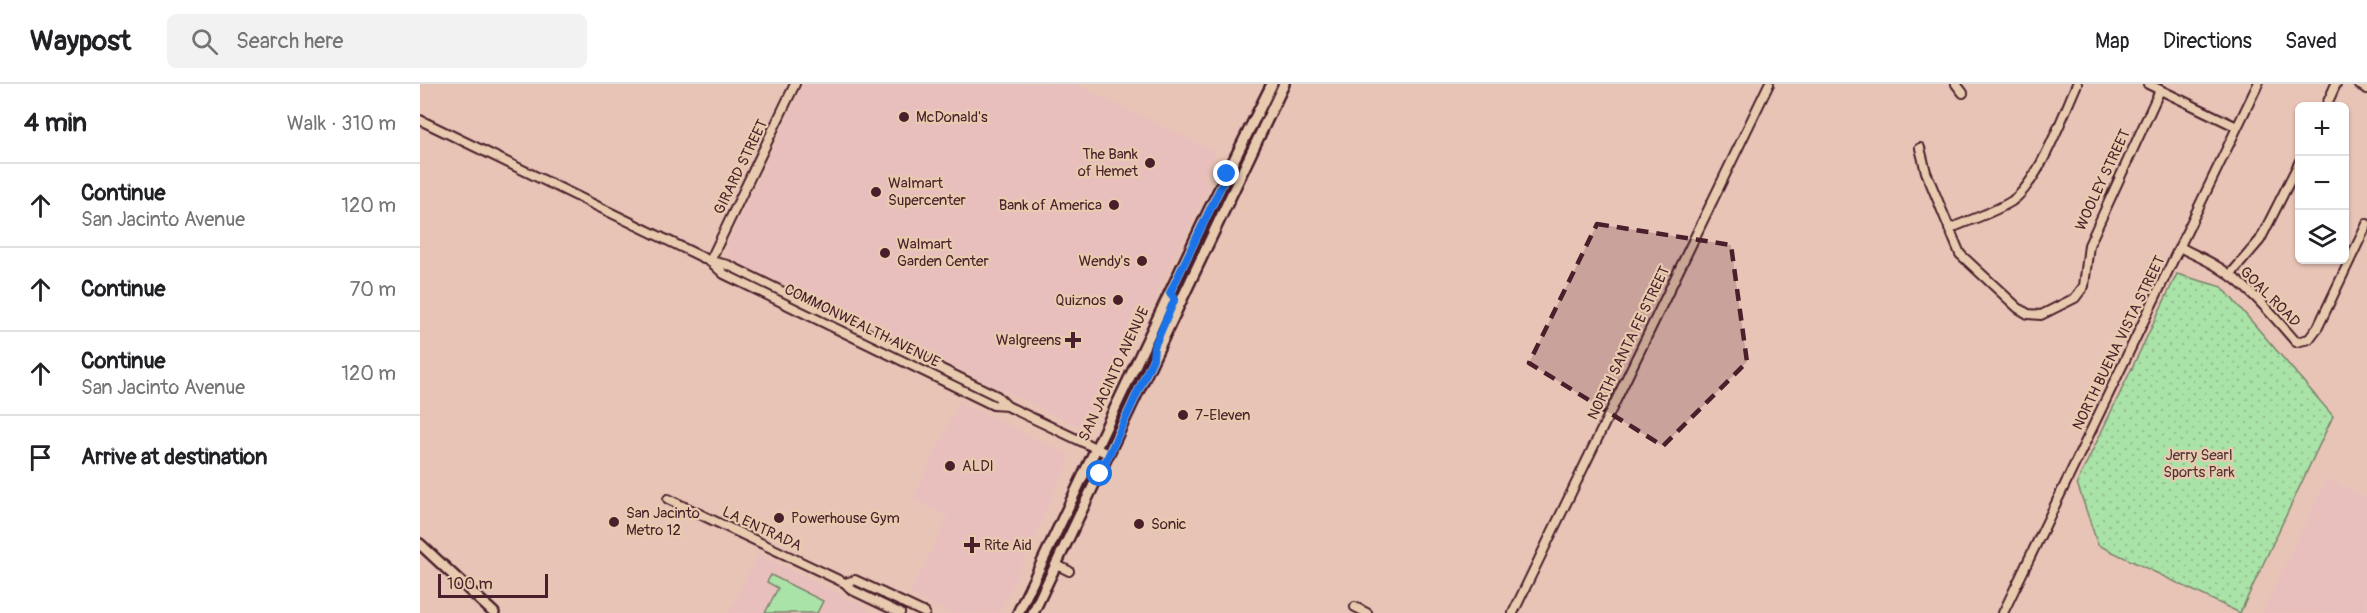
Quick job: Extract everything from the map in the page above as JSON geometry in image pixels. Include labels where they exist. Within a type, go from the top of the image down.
[{"type":"main road","name":"SAN JACINTO AVENUE","points":[[1018,613],[1095,448],[1272,84]]},
{"type":"main road","name":"SAN JACINTO AVENUE","points":[[1033,613],[1284,84]]},
{"type":"main road","points":[[1153,359],[1154,347],[1174,301],[1170,293]]},
{"type":"main road","points":[[420,544],[494,613]]},
{"type":"street","name":"GIRARD STREET","points":[[710,261],[795,84]]},
{"type":"street","name":"NORTH SANTA FE STREET","points":[[1513,613],[1769,84]]},
{"type":"street","points":[[1956,84],[1963,93]]},
{"type":"street","points":[[1920,148],[1926,172],[1948,229],[2012,201],[2026,189],[2039,167],[2077,84]]},
{"type":"street","points":[[2148,84],[2238,127]]},
{"type":"street","name":"NORTH BUENA VISTA STREET","points":[[2003,613],[2258,84]]},
{"type":"street","points":[[2328,102],[2336,84]]},
{"type":"street","points":[[2358,84],[2367,88]]},
{"type":"street","name":"WOOLEY STREET","points":[[1948,229],[1960,254],[2018,308],[2028,314],[2041,315],[2075,298],[2084,286],[2089,245],[2160,90]]},
{"type":"street","name":"COMMONWEALTH AVENUE","points":[[420,120],[710,261],[728,265],[997,396],[1007,406],[1108,454]]},
{"type":"street","points":[[2230,275],[2260,240],[2295,172]]},
{"type":"street","name":"GOAL ROAD","points":[[2180,247],[2230,275],[2296,342],[2309,339],[2318,327],[2367,224]]},
{"type":"street","name":"LA ENTRADA","points":[[668,499],[846,583],[852,590],[900,613]]},
{"type":"street","points":[[1057,565],[1069,571]]},
{"type":"street","name":"LA ENTRADA","points":[[846,583],[855,580],[925,613]]},
{"type":"street","points":[[1355,607],[1367,613]]},
{"type":"highlighted area","points":[[1597,224],[1731,245],[1747,362],[1663,446],[1529,363]]},
{"type":"shaded area","points":[[804,84],[1075,84],[1215,152],[1203,176],[1208,188],[1094,422],[1080,427],[729,258],[728,243]]},
{"type":"shaded area","points":[[959,402],[1068,454],[1067,465],[999,613],[949,613],[910,594],[948,517],[913,499]]},
{"type":"shaded area","points":[[2327,478],[2367,498],[2367,613],[2262,613]]},
{"type":"shaded area","points":[[758,554],[868,608],[866,613],[728,613]]},
{"type":"green space","name":"Jerry Searl Sports Park","points":[[2177,274],[2222,287],[2333,416],[2240,613],[2098,545],[2077,483]]},
{"type":"green space","points":[[771,575],[823,601],[817,613],[765,613],[778,588],[767,582]]},
{"type":"place","name":"McDonald's","points":[[904,117]]},
{"type":"place","name":"The Bank of Hemet","points":[[1150,163]]},
{"type":"place","name":"Walmart Supercenter","points":[[876,192]]},
{"type":"place","name":"Bank of America","points":[[1114,205]]},
{"type":"place","name":"Walmart Garden Center","points":[[885,253]]},
{"type":"place","name":"Wendy's","points":[[1142,261]]},
{"type":"place","name":"Quiznos","points":[[1118,300]]},
{"type":"place","name":"Walgreens","points":[[1073,340]]},
{"type":"place","name":"7-Eleven","points":[[1183,415]]},
{"type":"place","name":"ALDI","points":[[950,466]]},
{"type":"place","name":"Powerhouse Gym","points":[[779,518]]},
{"type":"place","name":"San Jacinto Metro 12","points":[[614,522]]},
{"type":"place","name":"Sonic","points":[[1139,524]]},
{"type":"place","name":"Rite Aid","points":[[972,545]]},
{"type":"route","points":[[1100,474],[1153,359],[1154,347],[1173,306],[1174,297],[1170,293],[1227,174]]}]
